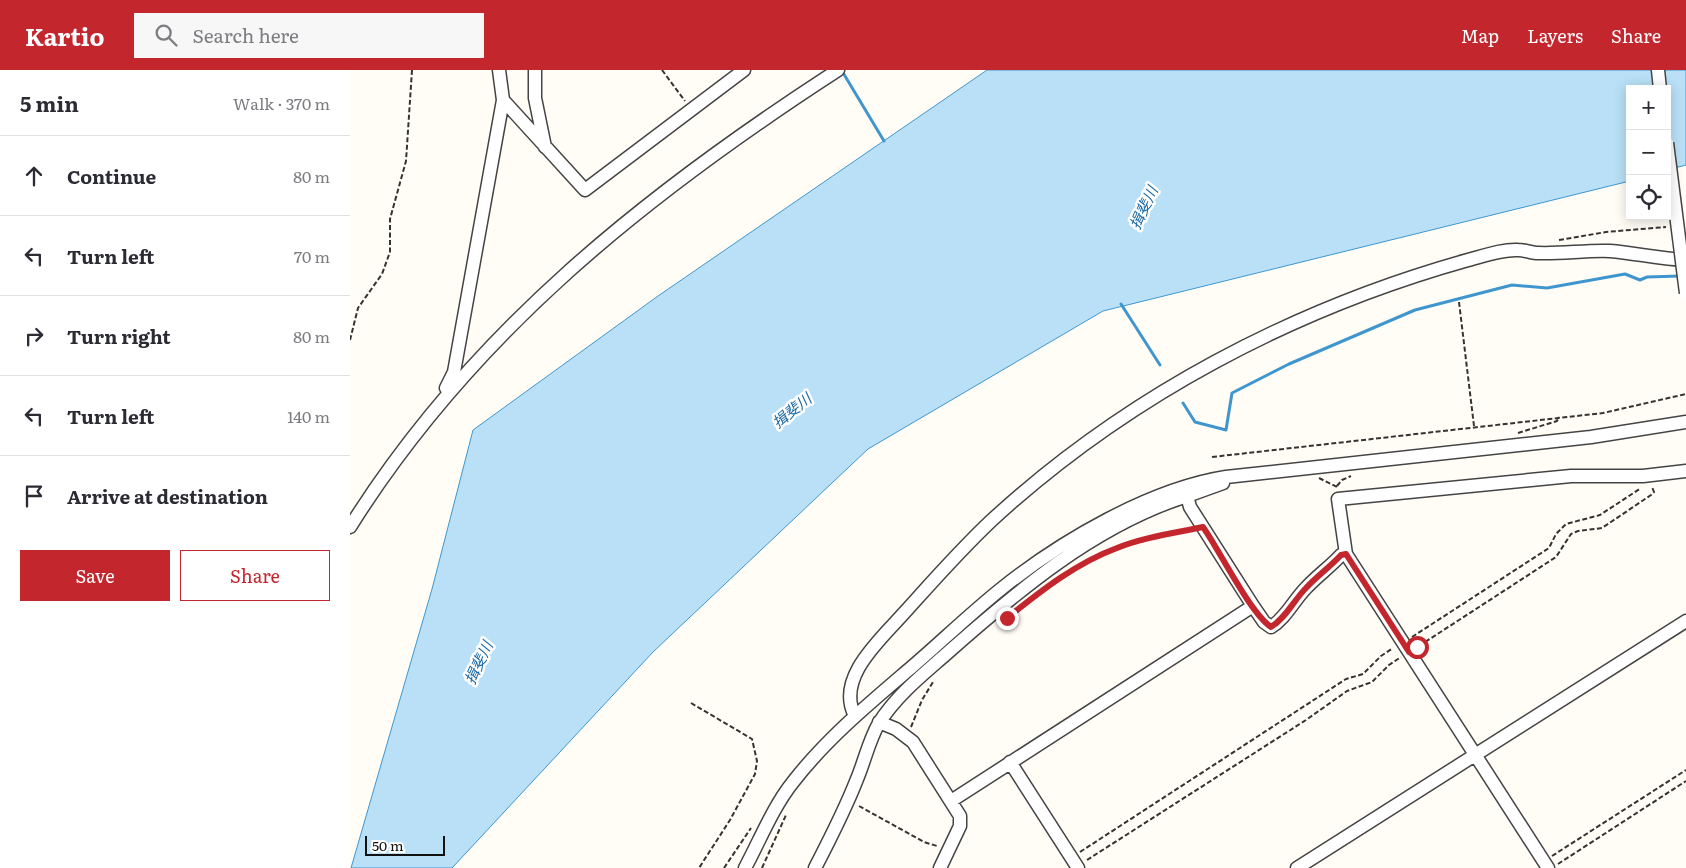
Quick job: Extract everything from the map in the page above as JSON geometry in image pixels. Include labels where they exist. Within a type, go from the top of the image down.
[{"type":"street","points":[[441,400],[454,372],[503,100],[499,70]]},
{"type":"street","points":[[535,70],[535,98],[545,147]]},
{"type":"street","points":[[503,100],[585,190],[691,108],[744,70]]},
{"type":"street","points":[[350,527],[368,499],[441,400],[547,290],[669,186],[776,110],[838,70]]},
{"type":"street","points":[[1658,70],[1660,85]]},
{"type":"street","points":[[1671,175],[1686,293]]},
{"type":"street","points":[[855,716],[850,704],[850,690],[858,669],[880,640],[935,578],[993,520],[1069,457],[1153,397],[1248,344],[1355,296],[1469,259],[1515,250],[1537,253],[1610,251],[1686,260]]},
{"type":"street","points":[[745,868],[792,782],[855,716],[1002,588],[1062,546],[1148,500],[1198,482],[1226,477],[1591,437],[1686,422]]},
{"type":"street","points":[[1547,866],[1346,554],[1338,499],[1571,476],[1650,479],[1686,471]]},
{"type":"street","points":[[815,868],[848,800],[879,722],[905,690],[984,620],[1054,566],[1114,528],[1162,504],[1224,483],[1226,477]]},
{"type":"street","points":[[1187,496],[1190,507],[1253,606],[1264,622],[1271,627],[1279,622],[1291,604],[1308,586],[1341,555],[1346,554]]},
{"type":"street","points":[[951,801],[1253,606]]},
{"type":"street","points":[[1298,868],[1474,754],[1686,621]]},
{"type":"street","points":[[879,722],[896,729],[913,742],[960,816],[960,826],[940,868]]},
{"type":"street","points":[[1010,762],[1076,864]]},
{"type":"path","points":[[350,340],[358,308],[382,274],[390,252],[390,219],[406,161],[412,70]]},
{"type":"path","points":[[662,70],[691,108]]},
{"type":"path","points":[[1554,241],[1606,232],[1646,229]]},
{"type":"path","points":[[1459,302],[1474,427]]},
{"type":"path","points":[[1212,457],[1603,413],[1686,394]]},
{"type":"path","points":[[1316,477],[1337,486],[1341,499]]},
{"type":"path","points":[[1076,864],[1306,720],[1347,691],[1372,682],[1406,647],[1548,548],[1566,524],[1600,515],[1650,479],[1654,492],[1602,528],[1570,534],[1556,557],[1406,647],[1381,656],[1363,674],[1346,679],[1076,864]]},
{"type":"path","points":[[1007,618],[1044,589],[1098,556],[1128,544],[1203,527]]},
{"type":"path","points":[[907,737],[922,700],[936,679]]},
{"type":"path","points":[[691,702],[752,739],[757,768],[730,820],[699,868]]},
{"type":"path","points":[[1547,866],[1686,770]]},
{"type":"path","points":[[1547,866],[1686,781]]},
{"type":"path","points":[[848,800],[924,842],[949,850]]},
{"type":"path","points":[[762,868],[788,810]]},
{"type":"water","name":"揖斐川","points":[[987,70],[1686,70],[1686,165],[1671,169],[1671,85],[1626,85],[1626,182],[1103,311],[868,449],[653,652],[452,868],[351,868],[432,589],[473,430],[658,296]]},
{"type":"waterway","points":[[842,71],[884,141]]},
{"type":"waterway","points":[[1183,403],[1195,422],[1226,430],[1232,393],[1289,364],[1415,310],[1512,285],[1547,288],[1625,274],[1640,280],[1647,277],[1680,276]]},
{"type":"waterway","points":[[1121,304],[1160,365]]},
{"type":"route","points":[[1007,618],[1044,589],[1098,556],[1128,544],[1203,527],[1253,606],[1264,622],[1271,627],[1279,622],[1291,604],[1308,586],[1341,555],[1346,554],[1409,652],[1417,647]]}]
